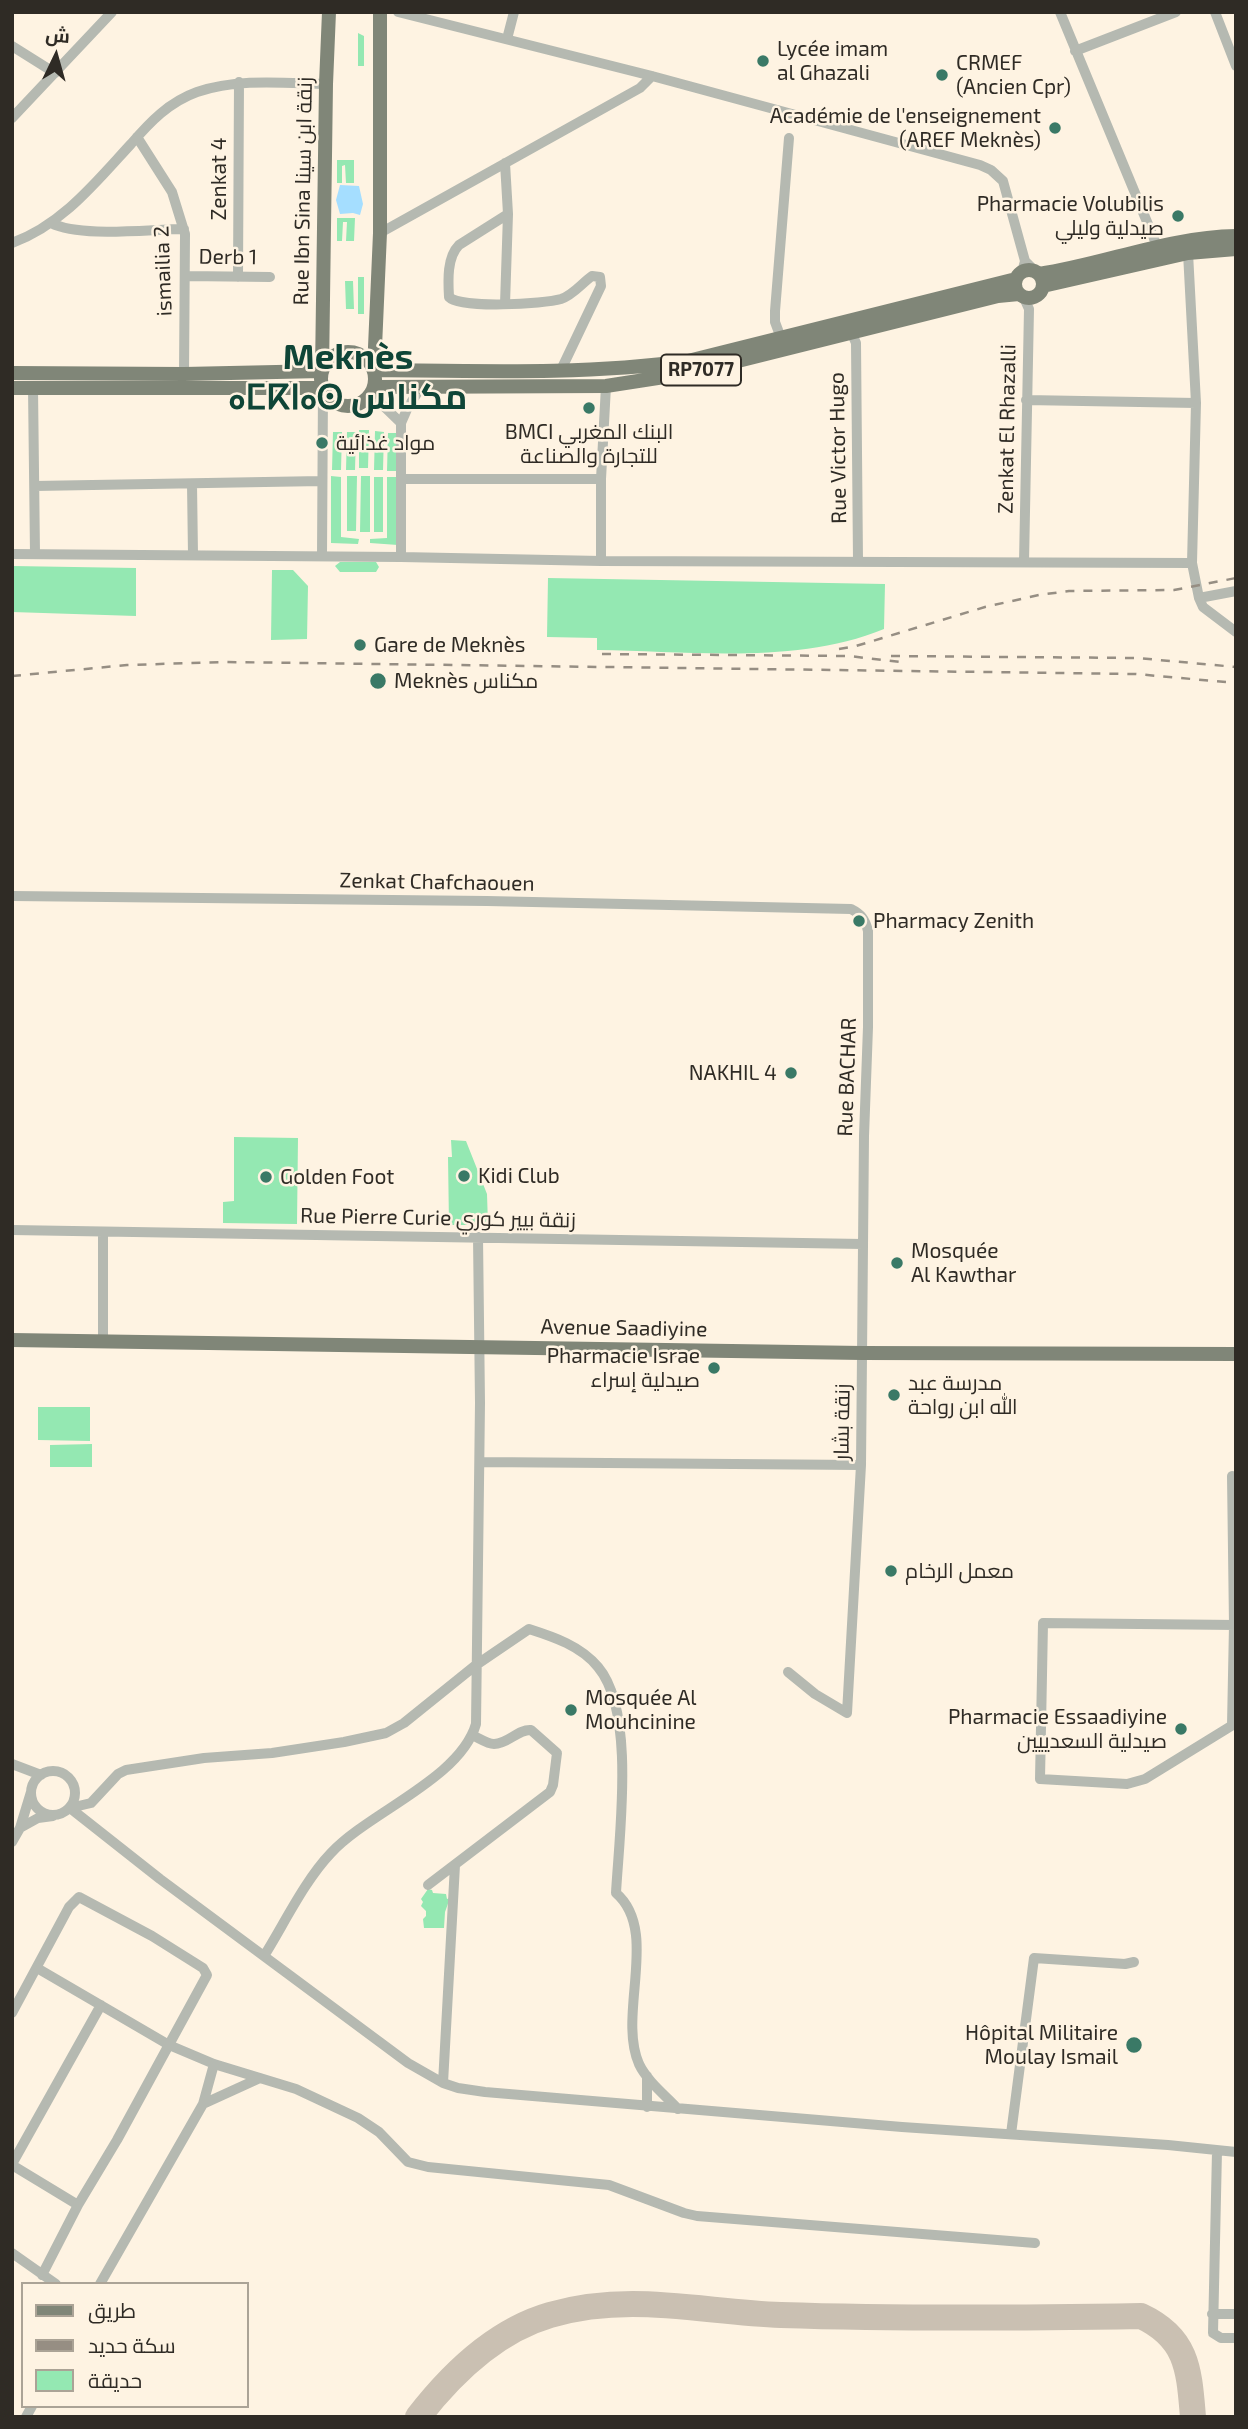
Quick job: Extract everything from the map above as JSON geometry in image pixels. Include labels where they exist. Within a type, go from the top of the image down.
[{"type":"main road","name":"Rue Ibn Sina زنقة ابن سينا","points":[[322,371],[329,12]]},
{"type":"main road","points":[[372,391],[380,233],[380,12]]},
{"type":"main road","name":"RP7077","points":[[374,370],[561,372],[638,368],[688,361],[1157,246],[1236,236]]},
{"type":"main road","name":"RP7077","points":[[323,388],[327,396],[341,405],[358,404],[372,391],[422,386],[606,386],[690,373],[852,334],[998,296],[1028,279],[1188,253],[1236,248]]},
{"type":"main road","points":[[12,388],[323,388],[322,371],[332,357],[348,352],[364,357],[374,370]]},
{"type":"main road","points":[[12,373],[184,374],[322,371]]},
{"type":"main road","name":"Avenue Saadiyine","points":[[12,1340],[862,1353],[1236,1354]]},
{"type":"street","points":[[12,118],[112,12]]},
{"type":"street","name":"Zenkat El Rhazalli","points":[[398,12],[652,76],[991,170],[1003,181],[1028,279],[1024,562]]},
{"type":"street","points":[[507,39],[514,12]]},
{"type":"street","points":[[1060,12],[1157,246]]},
{"type":"street","points":[[1075,51],[1176,12]]},
{"type":"street","points":[[1215,12],[1236,66]]},
{"type":"street","points":[[12,46],[55,73]]},
{"type":"street","points":[[380,233],[639,88],[652,76]]},
{"type":"street","points":[[12,243],[51,223],[73,205],[155,117],[183,98],[239,82],[326,85]]},
{"type":"street","name":"Zenkat 4","points":[[238,276],[239,82]]},
{"type":"street","name":"ismailia 2","points":[[137,137],[172,192],[184,229],[184,374]]},
{"type":"street","points":[[780,338],[775,311],[789,138]]},
{"type":"street","points":[[505,163],[508,214],[505,304]]},
{"type":"street","points":[[508,214],[456,248],[452,256],[448,294],[450,299],[459,302],[505,304],[560,299],[568,296],[594,275],[600,277],[601,286],[561,372]]},
{"type":"street","points":[[51,223],[65,229],[88,231],[184,229]]},
{"type":"street","points":[[1188,253],[1196,403],[1192,563],[1199,598],[1212,615],[1236,632]]},
{"type":"street","name":"Derb 1","points":[[186,276],[270,277]]},
{"type":"street","name":"Rue Victor Hugo","points":[[852,334],[856,343],[858,561]]},
{"type":"street","points":[[401,557],[401,424],[422,386]]},
{"type":"street","points":[[601,561],[601,479],[606,386]]},
{"type":"street","points":[[33,388],[35,554]]},
{"type":"street","points":[[322,556],[323,388]]},
{"type":"street","points":[[372,391],[401,424]]},
{"type":"street","points":[[1026,400],[1196,403]]},
{"type":"street","points":[[401,479],[601,479]]},
{"type":"street","points":[[34,486],[322,481]]},
{"type":"street","points":[[192,484],[193,555]]},
{"type":"street","points":[[12,554],[601,561],[1192,563]]},
{"type":"street","points":[[1199,598],[1236,591]]},
{"type":"street","name":"Zenkat Chafchaouen","points":[[12,896],[487,901],[851,909],[860,914]]},
{"type":"street","name":"Rue BACHAR","points":[[860,914],[868,931],[863,1244]]},
{"type":"street","name":"Rue Pierre Curie زنقة بيير كوري","points":[[12,1230],[863,1244]]},
{"type":"street","points":[[103,1233],[103,1342]]},
{"type":"street","points":[[264,1956],[330,1854],[345,1840],[441,1771],[461,1753],[472,1735],[475,1724],[477,1665],[480,1462],[478,1237]]},
{"type":"street","name":"زنقة بشار","points":[[788,1672],[815,1694],[847,1713],[861,1465],[863,1244]]},
{"type":"street","points":[[480,1462],[861,1465]]},
{"type":"street","points":[[1232,1476],[1235,1625],[1234,1724],[1145,1779],[1127,1784],[1040,1779],[1043,1623],[1235,1625]]},
{"type":"street","points":[[20,1828],[38,1818],[88,1804],[118,1774],[135,1769],[204,1758],[272,1753],[369,1738],[386,1732],[404,1723],[477,1665],[529,1629],[550,1635],[582,1652],[605,1677],[614,1699],[619,1725],[622,1791],[616,1893],[623,1899],[636,1930],[634,2040],[640,2066],[678,2109]]},
{"type":"street","points":[[428,1885],[550,1792],[553,1785],[557,1753],[531,1730],[526,1729],[503,1742],[493,1744],[472,1735]]},
{"type":"street","points":[[12,1765],[41,1775],[53,1772],[64,1774],[72,1782],[75,1793],[70,1808]]},
{"type":"street","points":[[12,1765],[32,1788],[36,1807],[45,1814],[56,1815]]},
{"type":"street","points":[[12,1842],[20,1828],[32,1788],[41,1775]]},
{"type":"street","points":[[75,1793],[80,1796],[98,1795]]},
{"type":"street","points":[[70,1808],[408,2063],[458,2088],[647,2107],[1236,2152]]},
{"type":"street","points":[[443,2082],[455,1865]]},
{"type":"street","points":[[12,2013],[69,1907],[79,1897],[152,1936],[203,1968],[207,1975],[78,2205],[42,2275]]},
{"type":"street","points":[[1011,2134],[1034,1958],[1125,1964],[1134,1962]]},
{"type":"street","points":[[37,1968],[169,2045],[214,2064],[296,2089],[358,2118],[380,2132],[408,2162],[428,2167],[608,2185],[697,2216],[1035,2243]]},
{"type":"street","points":[[78,2205],[12,2164],[101,2005]]},
{"type":"street","points":[[101,2282],[203,2104],[214,2064]]},
{"type":"street","points":[[647,2076],[647,2107]]},
{"type":"street","points":[[203,2104],[260,2078]]},
{"type":"street","points":[[1217,2151],[1213,2333],[1215,2336],[1236,2338]]},
{"type":"street","points":[[12,2253],[53,2282]]},
{"type":"street","points":[[1212,2314],[1236,2314]]},
{"type":"green space","points":[[358,33],[364,36],[364,66],[358,66]]},
{"type":"green space","points":[[337,160],[354,160],[354,183],[346,183],[345,165],[342,166],[342,183],[337,183]]},
{"type":"green space","points":[[337,218],[355,218],[354,241],[346,241],[347,222],[343,222],[342,241],[337,241]]},
{"type":"green space","points":[[358,277],[364,277],[364,314],[358,314]]},
{"type":"green space","points":[[345,281],[353,281],[354,309],[346,309]]},
{"type":"green space","points":[[359,430],[369,430],[368,468],[359,468]]},
{"type":"green space","points":[[375,431],[384,432],[383,470],[374,470]]},
{"type":"green space","points":[[333,432],[342,432],[341,470],[332,470]]},
{"type":"green space","points":[[347,432],[356,432],[355,470],[346,470]]},
{"type":"green space","points":[[388,433],[397,433],[396,471],[387,471]]},
{"type":"green space","points":[[331,476],[341,477],[341,537],[359,539],[358,544],[331,543]]},
{"type":"green space","points":[[347,476],[357,476],[356,531],[347,531]]},
{"type":"green space","points":[[361,476],[370,476],[370,532],[360,532]]},
{"type":"green space","points":[[374,477],[383,477],[383,532],[374,532]]},
{"type":"green space","points":[[387,477],[398,477],[398,545],[370,543],[370,539],[387,538]]},
{"type":"green space","points":[[340,562],[376,562],[379,567],[376,572],[340,572],[335,566]]},
{"type":"green space","points":[[12,566],[136,568],[136,616],[12,612]]},
{"type":"green space","points":[[272,570],[293,570],[308,586],[307,639],[271,640]]},
{"type":"green space","points":[[548,578],[885,584],[884,629],[815,648],[779,652],[597,650],[597,638],[547,637]]},
{"type":"green space","name":"Golden Foot","points":[[234,1137],[298,1138],[297,1224],[223,1223],[223,1202],[234,1201]]},
{"type":"green space","name":"Kidi Club","points":[[451,1140],[466,1141],[487,1194],[488,1225],[449,1225],[448,1157],[452,1157]]},
{"type":"green space","points":[[38,1407],[90,1407],[90,1441],[38,1440]]},
{"type":"green space","points":[[92,1444],[92,1467],[50,1467],[50,1445]]},
{"type":"green space","points":[[428,1889],[433,1893],[446,1894],[447,1899],[450,1898],[445,1912],[444,1928],[424,1928],[426,1911],[421,1906],[421,1899]]},
{"type":"water","points":[[340,185],[359,186],[363,204],[360,215],[340,214],[336,200]]},
{"type":"taxiway","points":[[418,2417],[445,2385],[476,2356],[530,2322],[580,2308],[637,2304],[781,2315],[961,2318],[1141,2316],[1157,2325],[1177,2345],[1187,2370],[1193,2417]]},
{"type":"railway","points":[[839,649],[985,607],[1039,595],[1069,591],[1174,590],[1236,578]]},
{"type":"railway","points":[[602,654],[849,656],[900,662]]},
{"type":"railway","points":[[891,656],[1137,658],[1236,667]]},
{"type":"railway","points":[[12,676],[127,665],[226,662],[1136,674],[1236,683]]},
{"type":"place","name":"Lycée imam al Ghazali","points":[[763,61]]},
{"type":"place","name":"CRMEF (Ancien Cpr)","points":[[942,75]]},
{"type":"place","name":"Académie de l'enseignement (AREF Meknès)","points":[[1055,128]]},
{"type":"place","name":"Pharmacie Volubilis صيدلية وليلي","points":[[1178,216]]},
{"type":"place","name":"BMCI البنك المغربي للتجارة والصناعة","points":[[589,408]]},
{"type":"place","name":"مواد غذائية","points":[[322,443]]},
{"type":"place","name":"Gare de Meknès","points":[[360,645]]},
{"type":"place","name":"Meknès مكناس","points":[[378,681]]},
{"type":"place","name":"Pharmacy Zenith","points":[[859,921]]},
{"type":"place","name":"NAKHIL 4","points":[[791,1073]]},
{"type":"place","name":"Kidi Club","points":[[464,1176]]},
{"type":"place","name":"Golden Foot","points":[[266,1177]]},
{"type":"place","name":"Mosquée Al Kawthar","points":[[897,1263]]},
{"type":"place","name":"Pharmacie Israe صيدلية إسراء","points":[[714,1368]]},
{"type":"place","name":"مدرسة عبد الله ابن رواحة","points":[[894,1395]]},
{"type":"place","name":"معمل الرخام","points":[[891,1571]]},
{"type":"place","name":"Mosquée Al Mouhcinine","points":[[571,1710]]},
{"type":"place","name":"Pharmacie Essaadiyine صيدلية السعدييين","points":[[1181,1729]]},
{"type":"place","name":"Hôpital Militaire Moulay Ismail","points":[[1134,2045]]},
{"type":"district","name":"Meknès ⴰⵎⴽⵏⴰⵙ مكناس","points":[[348,377]]}]
